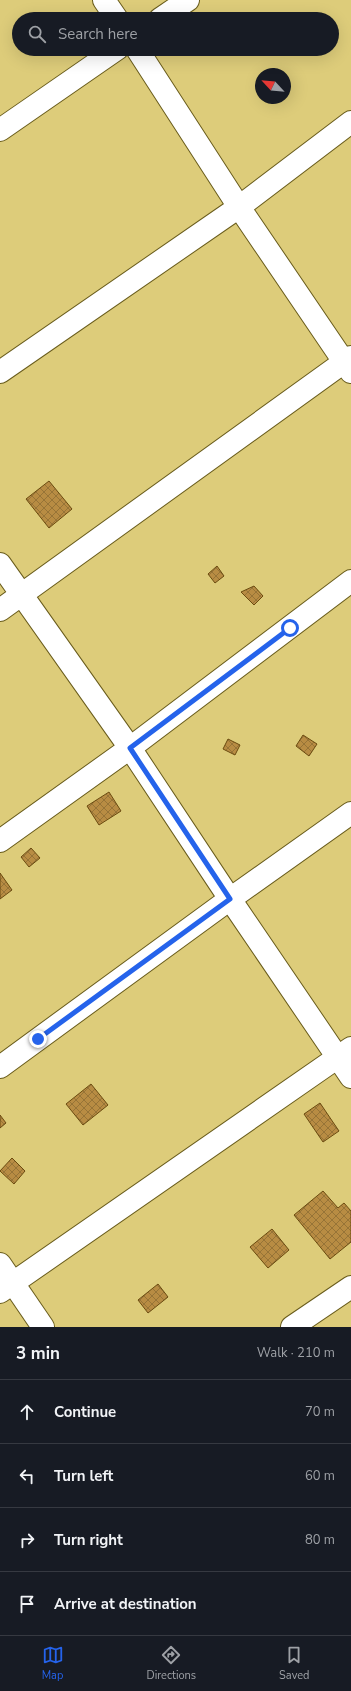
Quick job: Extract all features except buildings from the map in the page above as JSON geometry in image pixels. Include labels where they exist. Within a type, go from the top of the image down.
[{"type":"street","points":[[104,0],[112,12]]},
{"type":"street","points":[[170,12],[188,0]]},
{"type":"street","points":[[0,130],[107,56]]},
{"type":"street","points":[[0,610],[349,364],[239,207],[142,56]]},
{"type":"street","points":[[0,372],[239,207],[351,122]]},
{"type":"street","points":[[0,564],[130,748],[230,899],[344,1053],[351,1077]]},
{"type":"street","points":[[0,842],[130,748],[351,581]]},
{"type":"street","points":[[0,1067],[230,899],[351,813]]},
{"type":"street","points":[[6,1287],[344,1053]]},
{"type":"street","points":[[0,1264],[6,1287],[43,1327]]},
{"type":"street","points":[[292,1327],[351,1287]]},
{"type":"route","points":[[38,1039],[230,899],[130,748],[290,628]]}]
